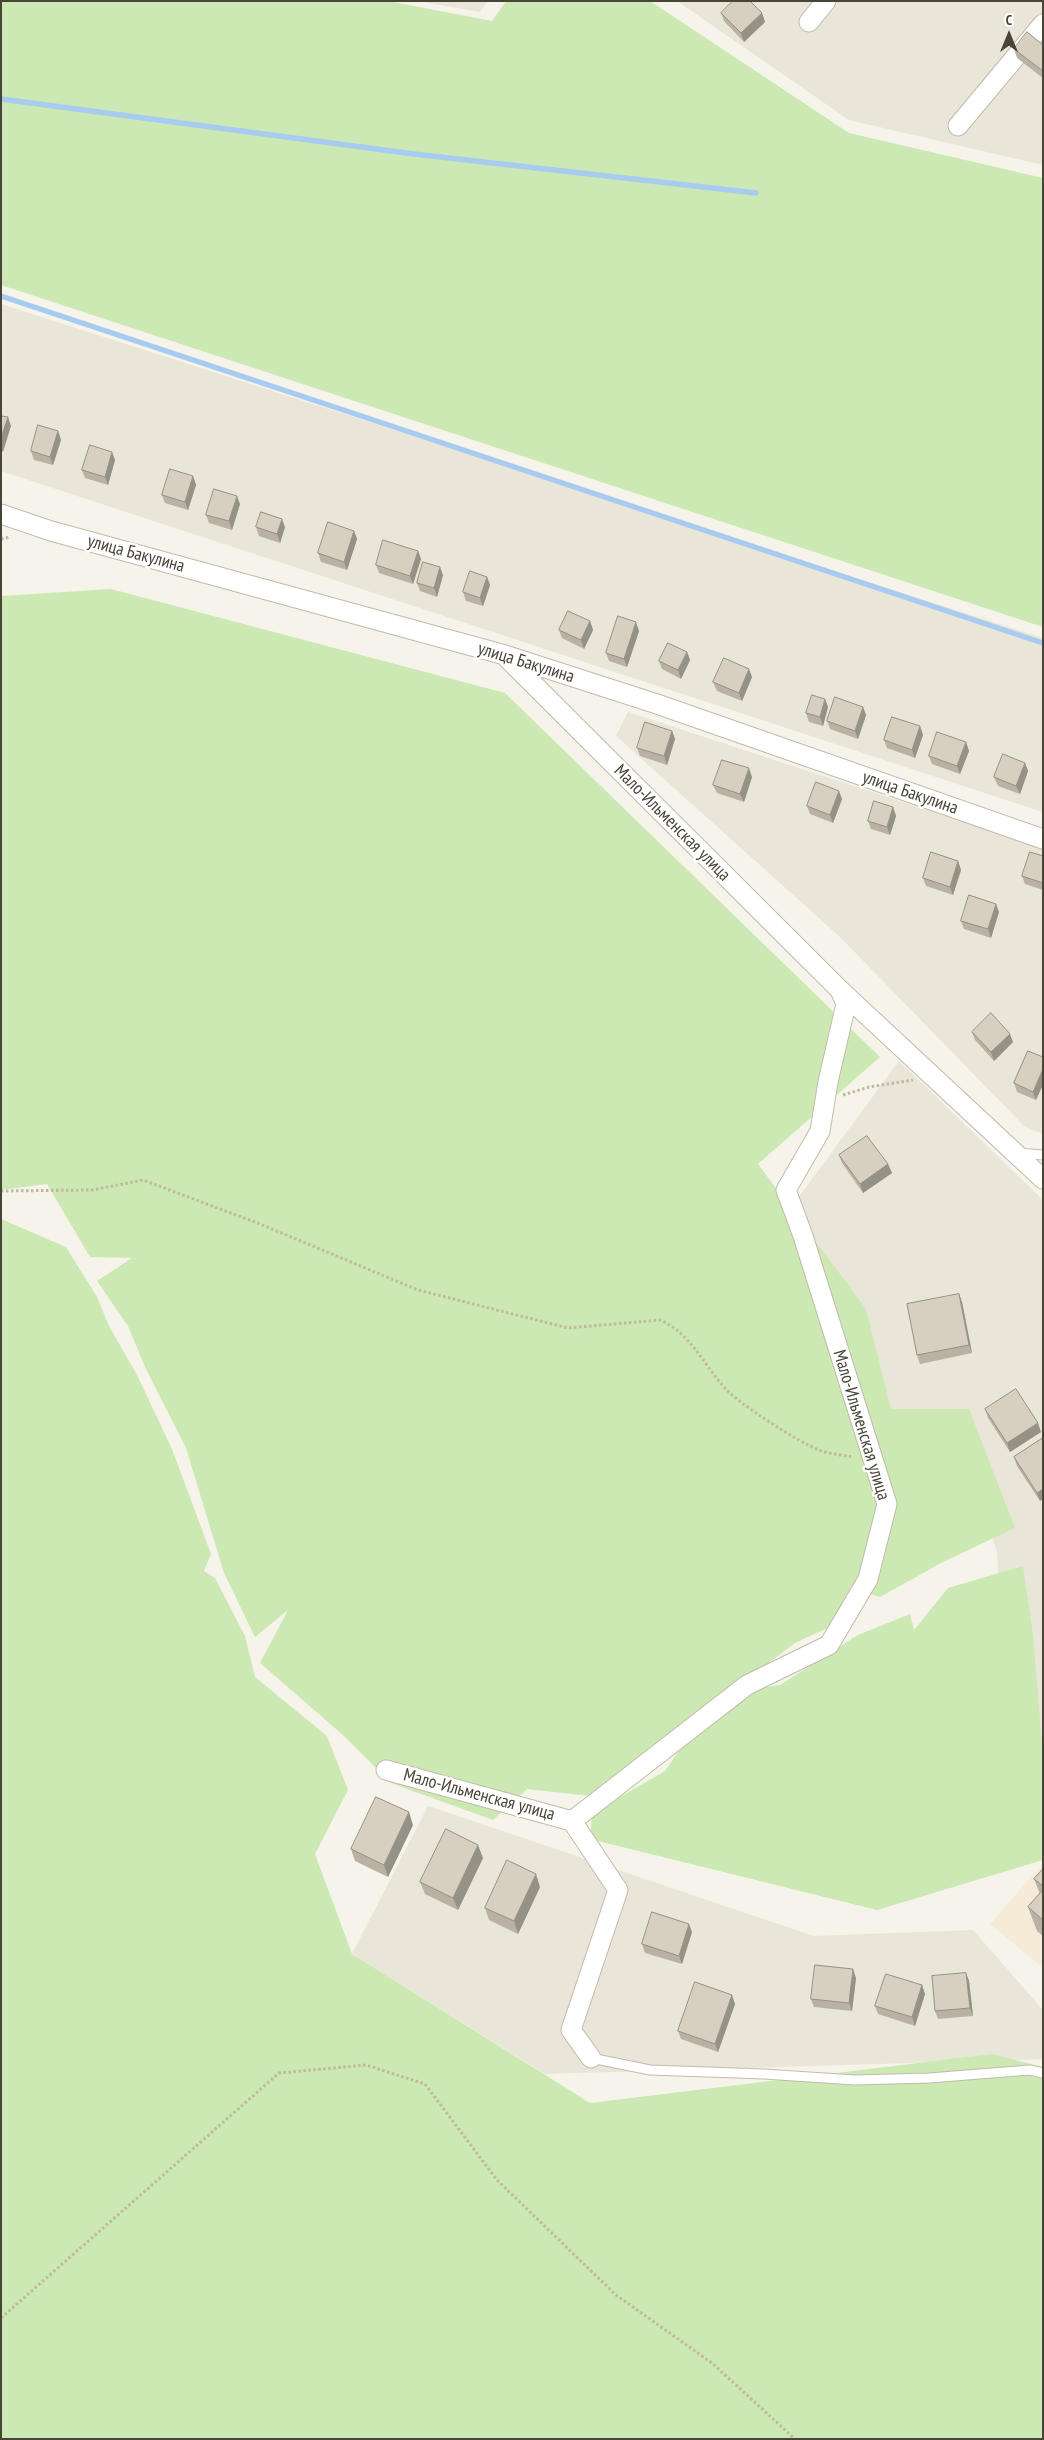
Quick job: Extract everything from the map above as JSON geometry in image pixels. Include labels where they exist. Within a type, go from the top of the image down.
[{"type":"street","points":[[809,22],[826,1]]},
{"type":"street","points":[[958,126],[1043,24]]},
{"type":"street","name":"улица Бакулина","points":[[1,514],[51,531],[505,655],[657,704],[1043,839]]},
{"type":"street","name":"Мало-Ильменская улица","points":[[505,655],[840,990],[1043,1179]]},
{"type":"street","name":"Мало-Ильменская улица","points":[[572,1821],[747,1685],[830,1645],[868,1579],[887,1504],[786,1190],[820,1131],[846,1004],[840,990]]},
{"type":"street","name":"Мало-Ильменская улица","points":[[386,1770],[572,1821],[618,1890],[571,2030],[591,2058]]},
{"type":"lane","points":[[1016,1152],[1043,1155]]},
{"type":"lane","points":[[591,2058],[650,2070],[764,2074],[856,2080],[929,2078],[1030,2070],[1043,2073]]},
{"type":"path","points":[[826,1100],[869,1087],[934,1077]]},
{"type":"path","points":[[1,1191],[92,1190],[143,1180],[260,1224],[418,1290],[568,1328],[660,1320],[672,1326],[694,1345],[726,1390],[779,1427],[819,1450],[874,1461]]},
{"type":"path","points":[[1,2318],[279,2074],[366,2065],[425,2084],[497,2180],[616,2295],[712,2363],[795,2439]]},
{"type":"shaded area","points":[[417,1],[488,1],[480,12]]},
{"type":"shaded area","points":[[677,1],[1043,1],[1043,165],[849,120]]},
{"type":"shaded area","points":[[1,304],[1043,638],[1043,812],[1,471]]},
{"type":"shaded area","points":[[628,712],[1043,848],[1043,1134],[1025,1127],[839,936],[616,736]]},
{"type":"shaded area","points":[[899,1061],[1043,1200],[1043,1846],[1015,1848],[997,1552],[955,1421],[888,1457],[848,1321],[798,1198]]},
{"type":"shaded area","points":[[428,1806],[814,1936],[973,1930],[1043,2010],[1043,2059],[545,2074],[352,1954]]},
{"type":"shaded area","points":[[1043,1863],[1043,1968],[990,1924]]},
{"type":"green space","points":[[1,1],[388,1],[492,21],[506,1],[650,1],[849,133],[1043,178],[1043,627],[1,285]]},
{"type":"green space","points":[[111,589],[505,693],[880,1057],[758,1164],[866,1309],[891,1409],[969,1409],[1015,1528],[943,1562],[880,1597],[857,1590],[849,1618],[795,1643],[728,1693],[780,1685],[858,1635],[910,1614],[914,1630],[948,1588],[1023,1566],[1033,1635],[1043,1756],[1043,1860],[877,1910],[590,1839],[593,1804],[620,1797],[665,1771],[710,1704],[591,1796],[527,1789],[493,1820],[391,1783],[343,1735],[260,1663],[288,1610],[255,1637],[224,1573],[186,1448],[145,1367],[128,1326],[97,1281],[132,1258],[90,1257],[47,1184],[1,1190],[1,596]]},
{"type":"green space","points":[[1,1219],[66,1247],[97,1297],[109,1326],[137,1375],[172,1449],[211,1554],[204,1571],[215,1578],[245,1636],[255,1677],[327,1736],[348,1790],[315,1854],[352,1954],[590,2103],[992,2054],[1043,2067],[1043,2439],[1,2439]]},
{"type":"building","points":[[733,1],[750,1],[762,13],[741,33],[721,13]]},
{"type":"building","points":[[1027,32],[1043,45],[1043,71],[1014,49]]},
{"type":"building","points":[[1,416],[8,417],[1,438]]},
{"type":"building","points":[[38,425],[58,431],[50,457],[31,451]]},
{"type":"building","points":[[90,445],[112,452],[105,477],[82,470]]},
{"type":"building","points":[[170,469],[193,476],[185,502],[162,495]]},
{"type":"building","points":[[214,489],[237,496],[229,521],[206,515]]},
{"type":"building","points":[[261,512],[282,519],[277,534],[256,527]]},
{"type":"building","points":[[328,522],[354,531],[344,562],[318,553]]},
{"type":"building","points":[[383,540],[418,551],[410,576],[376,565]]},
{"type":"building","points":[[423,562],[440,567],[434,588],[417,583]]},
{"type":"building","points":[[470,571],[487,577],[480,598],[463,592]]},
{"type":"building","points":[[568,611],[590,621],[581,640],[559,630]]},
{"type":"building","points":[[618,616],[636,622],[624,659],[606,653]]},
{"type":"building","points":[[668,643],[687,652],[678,670],[659,661]]},
{"type":"building","points":[[724,658],[749,669],[739,693],[713,682]]},
{"type":"building","points":[[812,695],[825,699],[820,717],[806,713]]},
{"type":"building","points":[[835,697],[863,707],[855,731],[827,721]]},
{"type":"building","points":[[892,717],[920,726],[912,750],[884,740]]},
{"type":"building","points":[[645,722],[672,731],[664,756],[637,748]]},
{"type":"building","points":[[937,732],[966,742],[957,766],[929,756]]},
{"type":"building","points":[[1003,754],[1025,763],[1016,786],[994,777]]},
{"type":"building","points":[[722,760],[749,768],[740,794],[713,785]]},
{"type":"building","points":[[816,782],[839,791],[830,815],[807,806]]},
{"type":"building","points":[[874,801],[893,807],[887,827],[868,821]]},
{"type":"building","points":[[931,852],[958,861],[950,887],[923,878]]},
{"type":"building","points":[[1030,852],[1043,856],[1043,883],[1022,876]]},
{"type":"building","points":[[969,895],[996,904],[988,929],[961,921]]},
{"type":"building","points":[[991,1013],[1010,1034],[991,1052],[972,1032]]},
{"type":"building","points":[[1028,1051],[1043,1057],[1043,1069],[1033,1092],[1014,1083]]},
{"type":"building","points":[[867,1136],[888,1164],[860,1184],[839,1155]]},
{"type":"building","points":[[959,1294],[969,1345],[917,1355],[907,1304]]},
{"type":"building","points":[[1016,1389],[1038,1423],[1007,1443],[985,1409]]},
{"type":"building","points":[[1043,1438],[1043,1489],[1037,1493],[1014,1457]]},
{"type":"building","points":[[376,1797],[409,1812],[384,1865],[351,1849]]},
{"type":"building","points":[[446,1829],[478,1845],[453,1898],[420,1882]]},
{"type":"building","points":[[507,1860],[536,1874],[514,1921],[485,1908]]},
{"type":"building","points":[[1043,1869],[1043,1886],[1034,1879]]},
{"type":"building","points":[[1043,1890],[1043,1920],[1028,1907]]},
{"type":"building","points":[[652,1912],[689,1924],[679,1956],[642,1944]]},
{"type":"building","points":[[815,1965],[853,1969],[849,2003],[811,1999]]},
{"type":"building","points":[[966,1973],[970,2008],[935,2011],[932,1976]]},
{"type":"building","points":[[886,1974],[922,1985],[912,2017],[875,2006]]},
{"type":"building","points":[[695,1982],[732,1995],[715,2044],[678,2031]]},
{"type":"waterway","points":[[1,99],[414,154],[756,193]]},
{"type":"waterway","points":[[1,296],[1043,643]]}]
